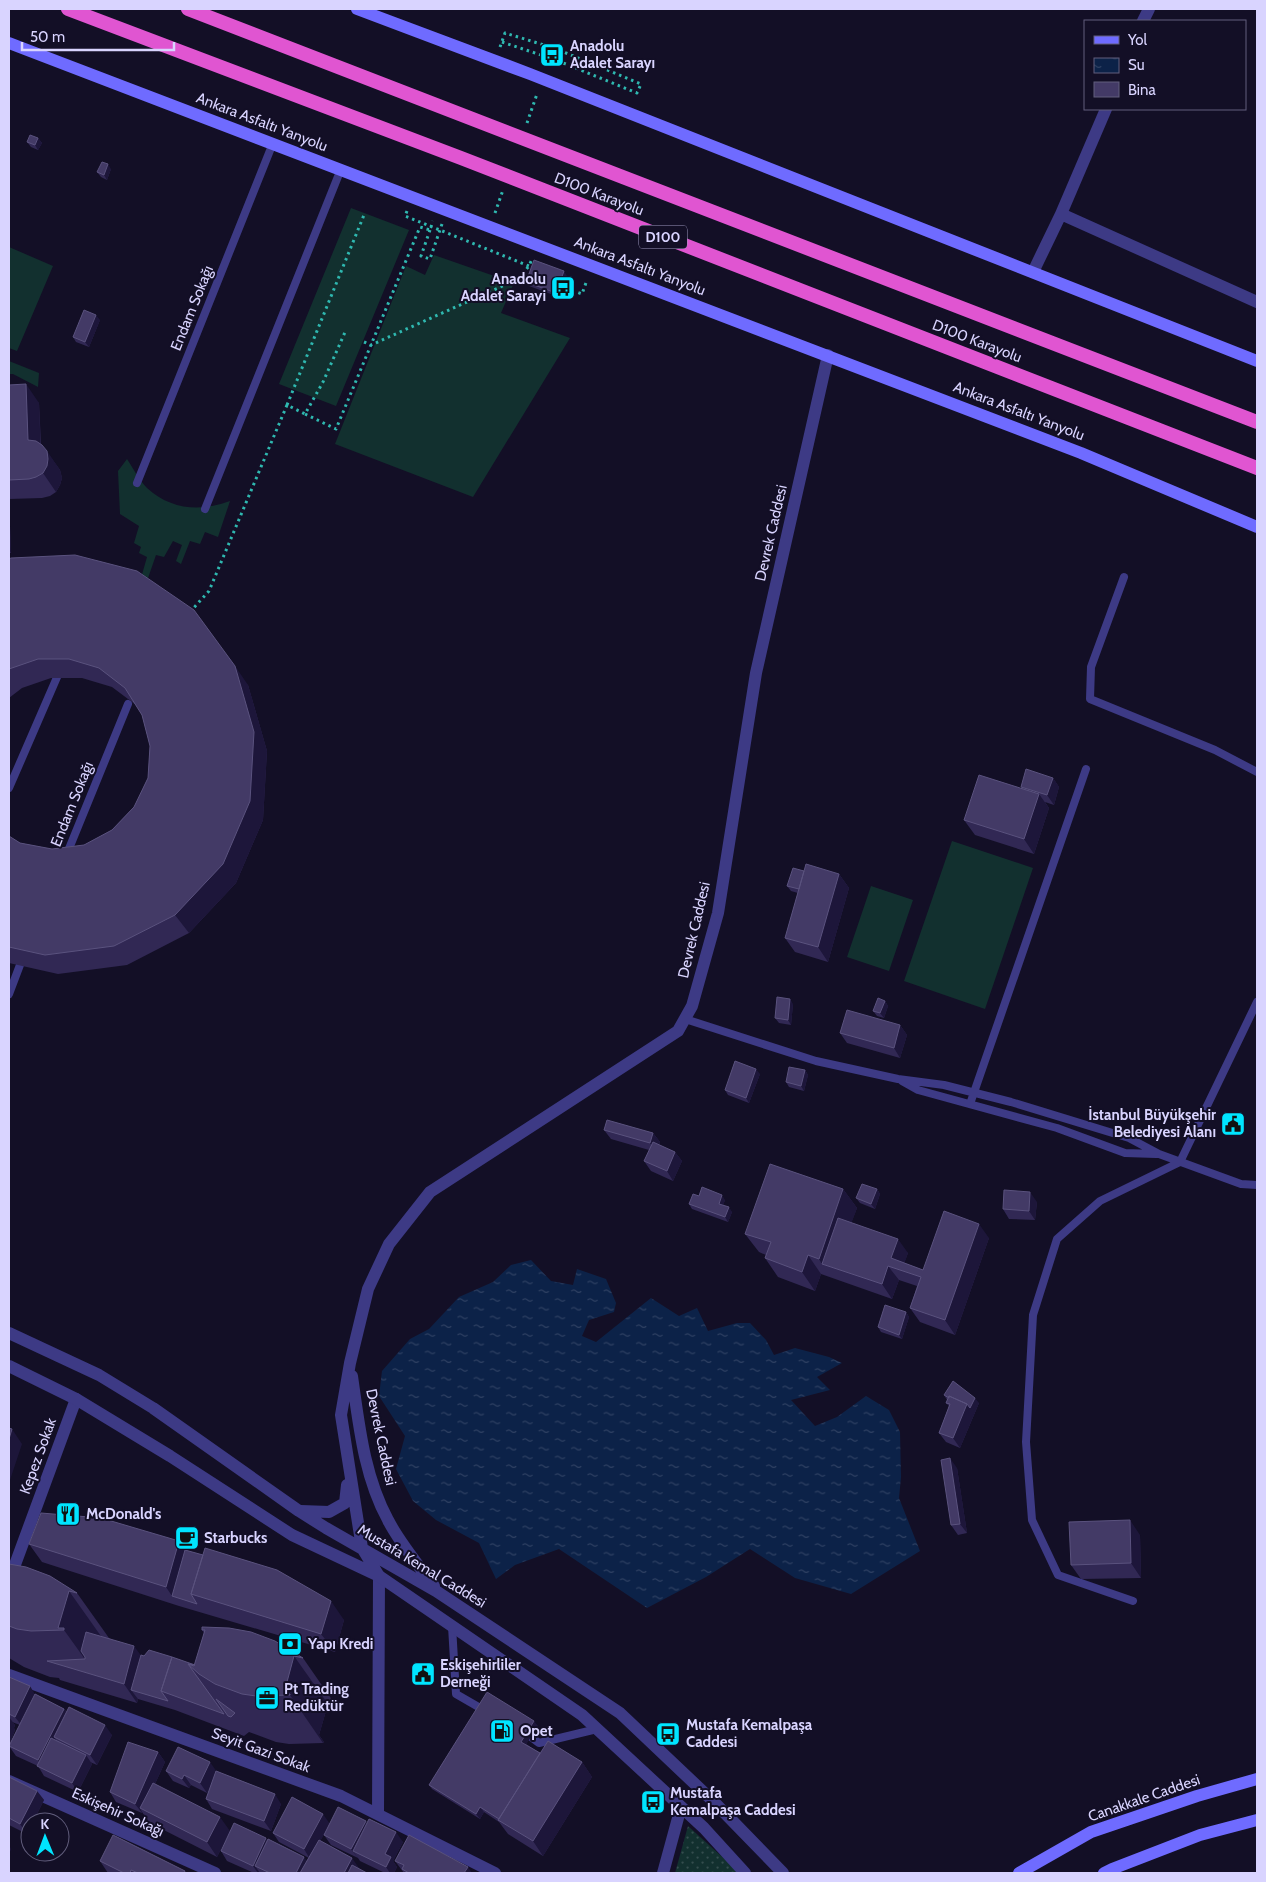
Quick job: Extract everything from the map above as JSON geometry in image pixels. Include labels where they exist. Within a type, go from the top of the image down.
[{"type":"highway","name":"D100 Karayolu","points":[[68,9],[461,158],[1257,468]]},
{"type":"highway","name":"D100 Karayolu","points":[[188,9],[1257,422]]},
{"type":"main road","points":[[357,9],[530,74],[1257,361]]},
{"type":"main road","name":"Ankara Asfaltı Yanyolu","points":[[9,43],[1081,452],[1257,528]]},
{"type":"main road","name":"Canakkale Caddesi","points":[[1019,1873],[1091,1832],[1197,1796],[1257,1779]]},
{"type":"main road","points":[[1104,1873],[1200,1834],[1257,1820]]},
{"type":"street","points":[[1033,272],[1061,214],[1106,110]]},
{"type":"street","points":[[1061,214],[1257,302]]},
{"type":"street","name":"Devrek Caddesi","points":[[379,1576],[362,1548],[341,1415],[350,1363],[368,1288],[389,1244],[430,1192],[678,1031],[692,1006],[718,913],[756,673],[828,355]]},
{"type":"street","name":"Mustafa Kemal Caddesi","points":[[9,1333],[99,1375],[153,1408],[299,1511],[436,1590],[620,1713],[715,1803],[784,1873]]},
{"type":"street","name":"Devrek Caddesi","points":[[350,1363],[360,1432],[371,1481],[388,1521],[436,1590]]},
{"type":"street","name":"Mustafa Kemal Caddesi","points":[[9,1366],[76,1399],[170,1456],[292,1535],[379,1576],[582,1715],[704,1828],[745,1873]]},
{"type":"street","name":"Kepez Sokak","points":[[9,1581],[76,1399]]},
{"type":"street","name":"Devrek Caddesi","points":[[299,1511],[329,1512],[345,1503],[349,1470]]},
{"type":"street","points":[[378,1814],[379,1576]]},
{"type":"street","name":"Seyit Gazi Sokak","points":[[9,1675],[340,1796],[495,1873]]},
{"type":"street","name":"Eskişehir Sokağı","points":[[9,1781],[215,1873]]},
{"type":"street","points":[[663,1873],[681,1807]]},
{"type":"lane","name":"Endam Sokağı","points":[[137,483],[273,143]]},
{"type":"lane","points":[[205,509],[341,169]]},
{"type":"lane","points":[[1124,576],[1091,667],[1090,699],[1216,750],[1257,772]]},
{"type":"lane","points":[[9,788],[65,660]]},
{"type":"lane","name":"Endam Sokağı","points":[[63,863],[128,704]]},
{"type":"lane","points":[[970,1104],[1086,769]]},
{"type":"lane","points":[[9,992],[26,952]]},
{"type":"lane","points":[[1133,1601],[1058,1575],[1032,1520],[1026,1442],[1033,1315],[1057,1239],[1100,1201],[1180,1162],[1257,1002]]},
{"type":"lane","points":[[685,1019],[816,1062],[898,1079],[944,1085],[1011,1102],[1129,1138],[1159,1154],[1241,1184],[1257,1185]]},
{"type":"lane","points":[[898,1079],[918,1090],[1057,1128],[1125,1153],[1159,1154]]},
{"type":"lane","points":[[452,1626],[456,1694],[482,1709]]},
{"type":"lane","points":[[530,1737],[539,1743],[598,1729]]},
{"type":"path","points":[[502,42],[556,60],[638,92],[641,84],[554,48],[505,33]]},
{"type":"path","points":[[416,214],[407,210],[405,216],[529,266]]},
{"type":"path","points":[[185,618],[209,591],[364,214]]},
{"type":"path","points":[[425,217],[442,224],[430,259],[421,256],[430,230],[434,218]]},
{"type":"path","points":[[287,405],[336,429],[420,227],[430,230]]},
{"type":"path","points":[[364,342],[371,345],[518,279],[529,266],[533,256]]},
{"type":"path","points":[[556,284],[582,294],[592,265]]},
{"type":"path","points":[[305,414],[323,382],[346,330]]},
{"type":"green space","points":[[351,208],[409,230],[336,406],[279,384]]},
{"type":"green space","points":[[9,247],[53,266],[17,351],[9,348]]},
{"type":"green space","points":[[434,255],[500,278],[513,285],[501,313],[570,338],[473,497],[335,444],[406,266],[425,275]]},
{"type":"green space","points":[[9,361],[39,373],[38,387],[13,374],[9,374]]},
{"type":"green space","points":[[127,459],[147,488],[166,501],[176,505],[197,508],[219,505],[230,501],[218,537],[205,532],[200,544],[190,541],[181,564],[176,561],[182,545],[173,541],[164,557],[156,555],[147,581],[141,578],[147,557],[139,553],[141,547],[134,543],[139,526],[120,514],[118,471]]},
{"type":"green space","points":[[952,841],[1033,868],[985,1009],[904,981]]},
{"type":"green space","points":[[871,886],[913,900],[889,971],[847,957]]},
{"type":"green space","points":[[688,1826],[740,1873],[675,1873]]},
{"type":"water","points":[[531,1260],[551,1281],[573,1285],[577,1269],[606,1279],[616,1303],[614,1312],[589,1320],[582,1336],[596,1342],[651,1298],[679,1316],[697,1308],[708,1331],[737,1323],[750,1323],[766,1340],[774,1355],[795,1348],[829,1357],[842,1363],[817,1377],[830,1390],[791,1400],[815,1426],[837,1417],[866,1396],[889,1410],[900,1432],[901,1477],[899,1498],[920,1551],[851,1594],[795,1578],[750,1549],[706,1577],[647,1608],[559,1549],[515,1565],[496,1579],[479,1543],[436,1520],[413,1501],[396,1469],[405,1436],[379,1396],[382,1371],[410,1339],[429,1329],[459,1297],[493,1282],[511,1265]]},
{"type":"building","points":[[30,135],[38,138],[35,145],[27,142]]},
{"type":"building","points":[[102,162],[108,164],[104,175],[97,172]]},
{"type":"building","points":[[534,260],[564,271],[556,293],[526,282]]},
{"type":"building","points":[[84,310],[96,315],[85,342],[73,337]]},
{"type":"building","points":[[26,384],[28,440],[36,441],[47,451],[47,466],[43,473],[36,477],[9,480],[9,385]]},
{"type":"building","points":[[75,555],[137,571],[194,610],[235,666],[254,732],[250,801],[223,864],[175,915],[114,946],[45,955],[9,947],[9,836],[20,843],[52,849],[84,845],[112,830],[134,807],[148,778],[150,746],[142,715],[125,688],[99,668],[69,659],[38,659],[9,669],[9,559]]},
{"type":"building","points":[[1026,769],[1053,778],[1047,795],[1021,787]]},
{"type":"building","points":[[979,775],[1039,794],[1024,839],[964,820]]},
{"type":"building","points":[[806,864],[839,874],[818,947],[785,938]]},
{"type":"building","points":[[793,868],[804,871],[799,889],[787,886]]},
{"type":"building","points":[[777,997],[790,999],[788,1020],[775,1018]]},
{"type":"building","points":[[878,998],[885,1001],[880,1013],[873,1011]]},
{"type":"building","points":[[847,1010],[900,1025],[894,1048],[840,1033]]},
{"type":"building","points":[[735,1061],[756,1069],[746,1098],[725,1090]]},
{"type":"building","points":[[789,1067],[805,1070],[801,1086],[786,1082]]},
{"type":"building","points":[[607,1120],[653,1133],[650,1143],[604,1130]]},
{"type":"building","points":[[653,1142],[675,1152],[667,1171],[644,1161]]},
{"type":"building","points":[[770,1164],[843,1189],[819,1259],[808,1255],[802,1272],[765,1258],[771,1242],[745,1234]]},
{"type":"building","points":[[862,1184],[877,1189],[871,1204],[856,1198]]},
{"type":"building","points":[[702,1187],[722,1195],[719,1204],[729,1207],[725,1217],[689,1204],[693,1194],[699,1196]]},
{"type":"building","points":[[1004,1190],[1030,1192],[1029,1211],[1003,1209]]},
{"type":"building","points":[[944,1211],[979,1224],[945,1320],[910,1308],[921,1277],[888,1266],[882,1284],[822,1264],[838,1218],[898,1239],[891,1258],[923,1270]]},
{"type":"building","points":[[885,1305],[906,1312],[899,1335],[878,1327]]},
{"type":"building","points":[[953,1381],[975,1398],[970,1408],[967,1404],[944,1395]]},
{"type":"building","points":[[949,1396],[967,1404],[953,1438],[939,1433],[950,1404],[946,1403]]},
{"type":"building","points":[[9,1428],[12,1429],[9,1439]]},
{"type":"building","points":[[950,1458],[960,1524],[951,1525],[941,1460]]},
{"type":"building","points":[[41,1513],[101,1518],[179,1541],[166,1587],[29,1544]]},
{"type":"building","points":[[1130,1520],[1131,1563],[1071,1565],[1069,1522]]},
{"type":"building","points":[[205,1548],[277,1570],[331,1601],[321,1634],[191,1594]]},
{"type":"building","points":[[185,1550],[203,1555],[191,1594],[197,1604],[172,1596]]},
{"type":"building","points":[[9,1564],[26,1567],[50,1576],[77,1593],[69,1591],[58,1628],[64,1628],[64,1630],[31,1631],[9,1626]]},
{"type":"building","points":[[202,1627],[229,1628],[251,1632],[275,1641],[303,1658],[294,1656],[284,1693],[290,1695],[256,1696],[242,1694],[215,1684],[199,1674],[188,1664],[194,1666],[205,1630],[202,1630]]},
{"type":"building","points":[[86,1632],[134,1646],[124,1684],[47,1661],[85,1659],[81,1651]]},
{"type":"building","points":[[149,1650],[172,1657],[161,1691],[168,1701],[131,1690],[141,1655],[144,1656]]},
{"type":"building","points":[[172,1657],[195,1665],[188,1664],[224,1714],[161,1691]]},
{"type":"building","points":[[9,1677],[30,1686],[15,1717],[9,1714]]},
{"type":"building","points":[[487,1692],[534,1721],[521,1742],[540,1753],[499,1819],[480,1807],[476,1814],[429,1785]]},
{"type":"building","points":[[35,1694],[64,1709],[38,1760],[9,1746]]},
{"type":"building","points":[[216,1699],[235,1713],[231,1717],[228,1716]]},
{"type":"building","points":[[69,1707],[105,1725],[90,1755],[54,1737]]},
{"type":"building","points":[[51,1738],[86,1755],[72,1783],[37,1766]]},
{"type":"building","points":[[548,1741],[582,1762],[533,1841],[498,1820]]},
{"type":"building","points":[[128,1742],[158,1752],[135,1804],[110,1792]]},
{"type":"building","points":[[178,1747],[210,1762],[200,1783],[184,1775],[182,1779],[166,1771]]},
{"type":"building","points":[[216,1771],[275,1794],[264,1821],[206,1799]]},
{"type":"building","points":[[9,1777],[37,1791],[26,1812],[20,1812],[20,1824],[9,1818]]},
{"type":"building","points":[[153,1783],[220,1817],[207,1842],[140,1808]]},
{"type":"building","points":[[292,1797],[323,1814],[304,1849],[273,1833]]},
{"type":"building","points":[[338,1807],[366,1821],[351,1849],[324,1835]]},
{"type":"building","points":[[369,1819],[396,1832],[385,1854],[391,1857],[386,1867],[353,1851]]},
{"type":"building","points":[[234,1823],[266,1838],[253,1866],[221,1851]]},
{"type":"building","points":[[113,1835],[185,1871],[184,1873],[138,1873],[131,1870],[130,1873],[124,1873],[100,1861]]},
{"type":"building","points":[[409,1835],[468,1867],[464,1873],[409,1873],[402,1869],[404,1865],[395,1861]]},
{"type":"building","points":[[268,1839],[304,1857],[296,1873],[270,1873],[255,1866]]},
{"type":"building","points":[[319,1840],[352,1858],[344,1873],[300,1873]]},
{"type":"building","points":[[352,1865],[367,1873],[348,1873]]},
{"type":"place","name":"Anadolu Adalet Sarayı","points":[[552,55]]},
{"type":"place","name":"Anadolu Adalet Sarayi","points":[[563,288]]},
{"type":"place","name":"İstanbul Büyükşehir Belediyesi Alanı","points":[[1233,1124]]},
{"type":"place","name":"McDonald's","points":[[68,1514]]},
{"type":"place","name":"Starbucks","points":[[187,1538]]},
{"type":"place","name":"Yapı Kredi","points":[[290,1644]]},
{"type":"place","name":"Eskişehirliler Derneği","points":[[423,1674]]},
{"type":"place","name":"Pt Trading Redüktür","points":[[267,1698]]},
{"type":"place","name":"Opet","points":[[502,1731]]},
{"type":"place","name":"Mustafa Kemalpaşa Caddesi̇","points":[[668,1734]]},
{"type":"place","name":"Mustafa Kemalpaşa Caddesi","points":[[653,1802]]}]
